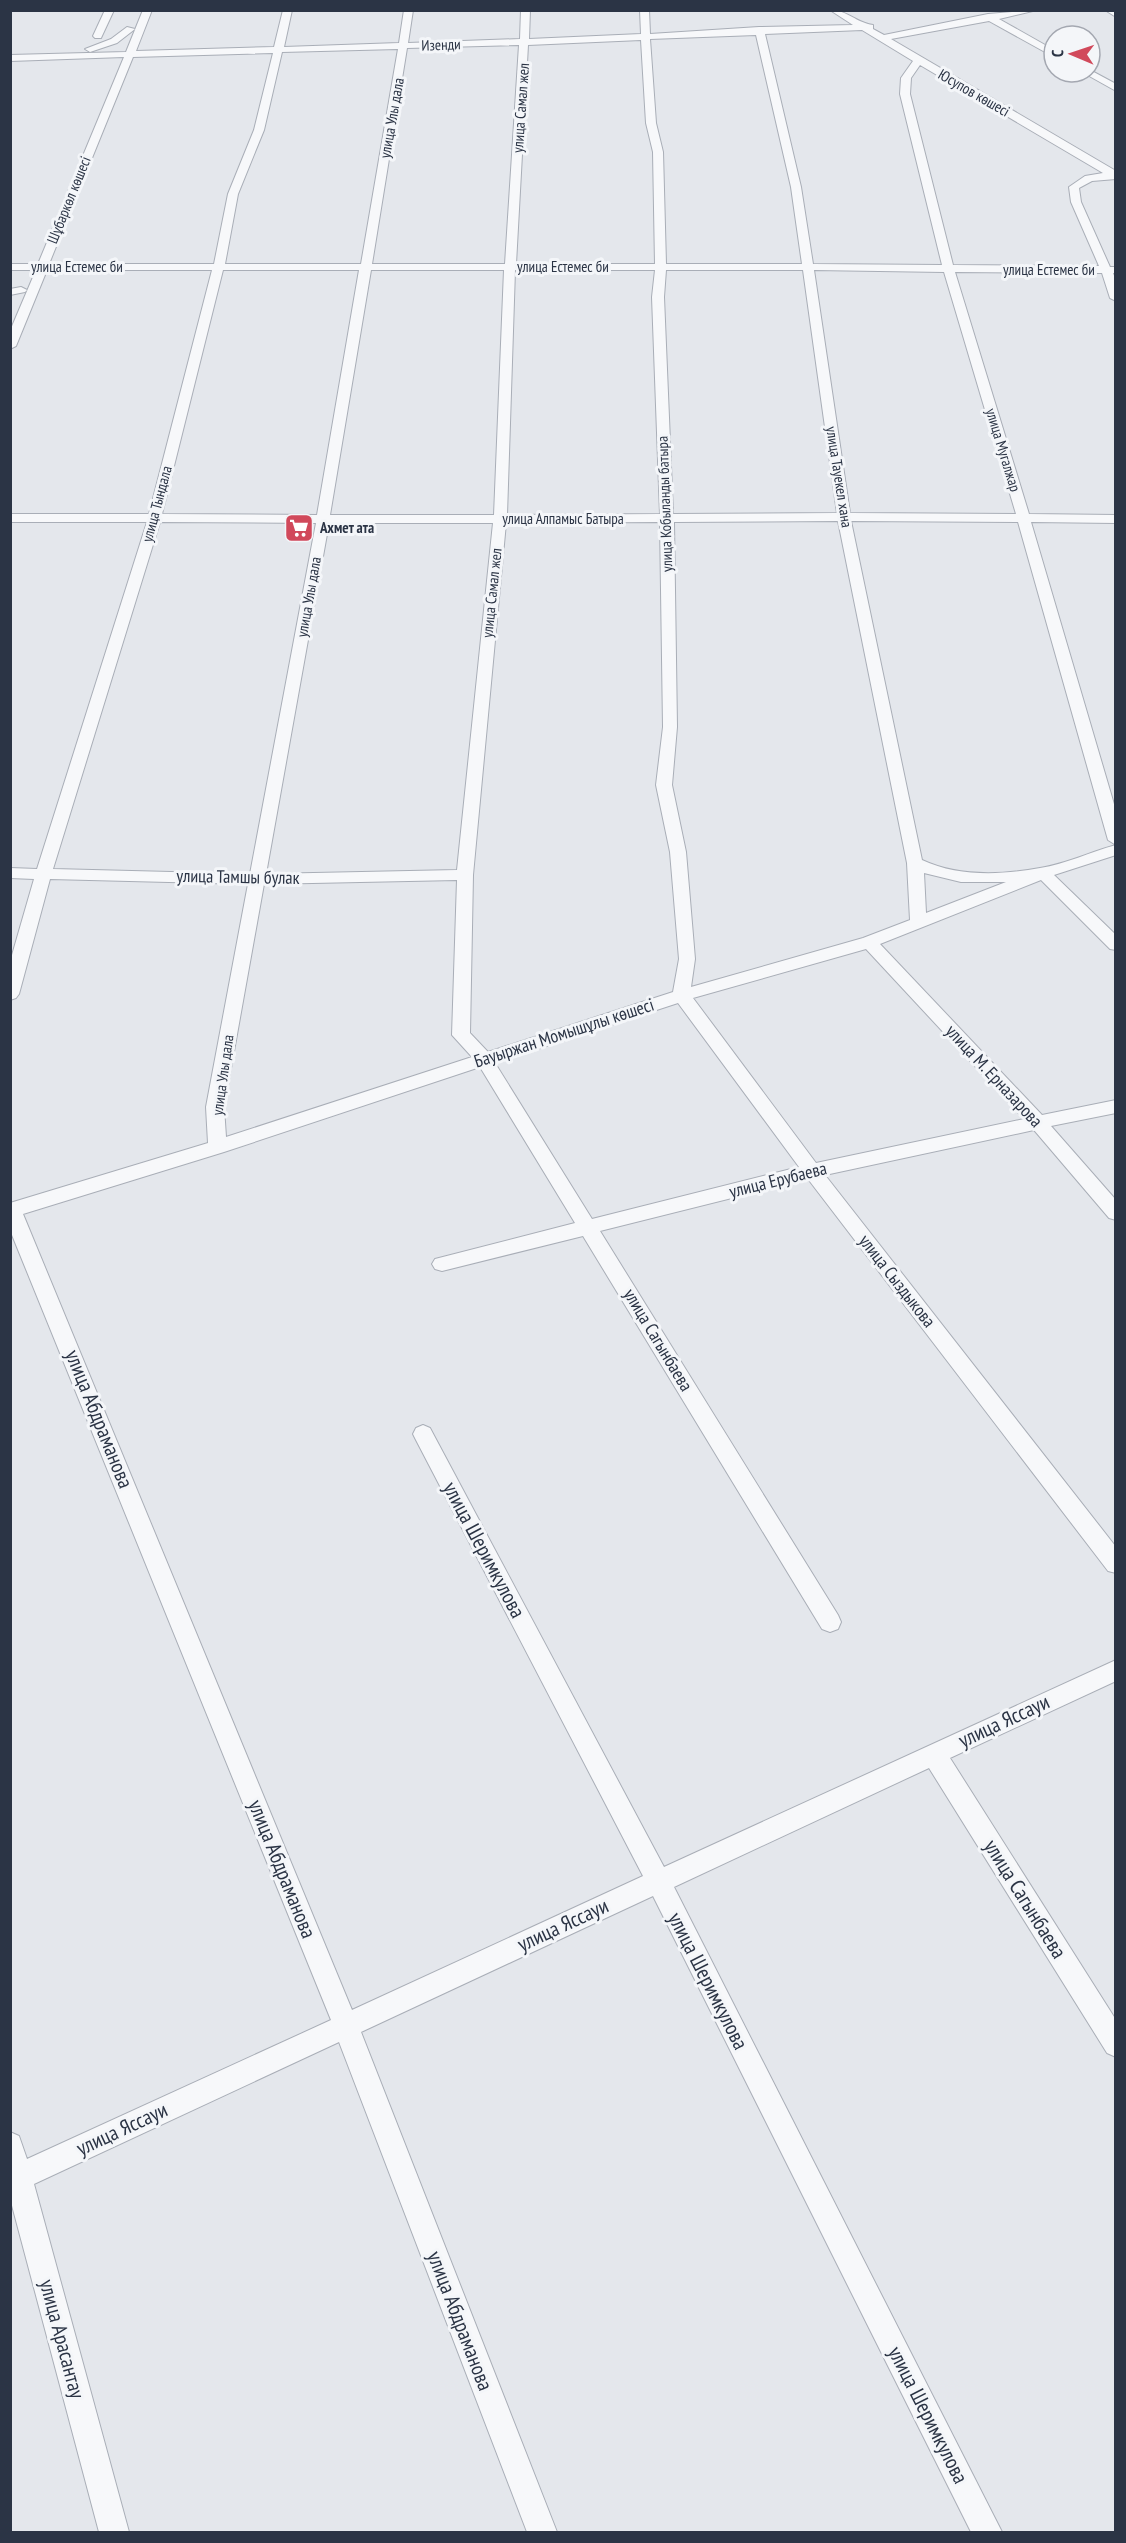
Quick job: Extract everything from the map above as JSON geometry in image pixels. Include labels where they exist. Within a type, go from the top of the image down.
[{"type":"street","points":[[98,36],[110,10]]},
{"type":"street","name":"Шұбаркөл көшесі","points":[[135,29],[138,10]]},
{"type":"street","name":"Шұбаркөл көшесі","points":[[10,346],[36,267],[135,29],[148,10]]},
{"type":"street","name":"улица Тындала","points":[[10,994],[44,873],[155,518],[219,266],[233,194],[259,130],[288,10]]},
{"type":"street","name":"улица Улы дала","points":[[217,1147],[215,1107],[323,518],[409,10]]},
{"type":"street","name":"улица Самал жел","points":[[484,1059],[461,1035],[465,875],[500,519],[510,267],[526,10]]},
{"type":"street","name":"улица Кобыланды батыра","points":[[644,10],[651,123],[658,152],[661,267],[658,297],[667,518],[670,727],[664,785],[678,852],[687,959],[681,995]]},
{"type":"street","points":[[978,10],[1042,47]]},
{"type":"street","points":[[870,30],[992,19],[1033,10]]},
{"type":"street","points":[[1108,10],[1116,14]]},
{"type":"street","points":[[831,27],[841,20],[840,12]]},
{"type":"street","name":"Юсупов көшесі","points":[[840,12],[918,61],[1115,175]]},
{"type":"street","name":"Изенди","points":[[10,56],[525,41],[831,27],[870,30]]},
{"type":"street","points":[[58,55],[100,47],[135,29],[142,39],[152,46],[198,51]]},
{"type":"street","name":"Изенди","points":[[760,31],[870,30]]},
{"type":"street","name":"улица Тауекел хана","points":[[760,31],[796,188],[844,517],[915,863],[918,924]]},
{"type":"street","points":[[119,78],[143,62],[198,51]]},
{"type":"street","name":"Шұбаркөл көшесі","points":[[10,316],[16,291],[36,267],[119,78],[125,53]]},
{"type":"street","points":[[58,55],[99,64]]},
{"type":"street","name":"улица Мугалжар","points":[[918,61],[906,78],[905,94],[949,270],[1116,840]]},
{"type":"street","points":[[1102,80],[1116,88]]},
{"type":"street","points":[[1115,175],[1089,178],[1074,187],[1076,202],[1111,270],[1116,298]]},
{"type":"street","name":"улица Естемес би","points":[[10,267],[808,267],[1111,270]]},
{"type":"street","name":"улица Алпамыс Батыра","points":[[10,518],[1023,517],[1116,519]]},
{"type":"street","name":"Бауыржан Момышұлы көшесі","points":[[11,1210],[217,1147],[681,995],[869,942],[1043,873],[1116,850]]},
{"type":"street","points":[[915,863],[932,873],[960,878],[1043,873],[1116,945]]},
{"type":"street","name":"улица Тамшы булак","points":[[10,873],[258,879],[465,875]]},
{"type":"street","name":"улица М. Ерназарова","points":[[869,942],[1038,1123],[1116,1213]]},
{"type":"street","name":"улица Сыздыкова","points":[[681,995],[812,1171],[1116,1564]]},
{"type":"street","name":"улица Сагынбаева","points":[[484,1059],[590,1227],[830,1622]]},
{"type":"street","name":"улица Ерубаева","points":[[442,1264],[812,1171],[1116,1106]]},
{"type":"street","name":"улица Абдраманова","points":[[11,1210],[346,2026],[542,2532]]},
{"type":"street","name":"улица Шеримкулова","points":[[423,1434],[658,1881],[987,2532]]},
{"type":"street","name":"улица Яссауи","points":[[15,2179],[1116,1670]]},
{"type":"street","name":"улица Сагынбаева","points":[[934,1754],[1116,2044]]},
{"type":"street","name":"улица Арасантау","points":[[10,2145],[15,2179],[114,2532]]},
{"type":"place","name":"Ахмет ата","points":[[299,528]]}]
